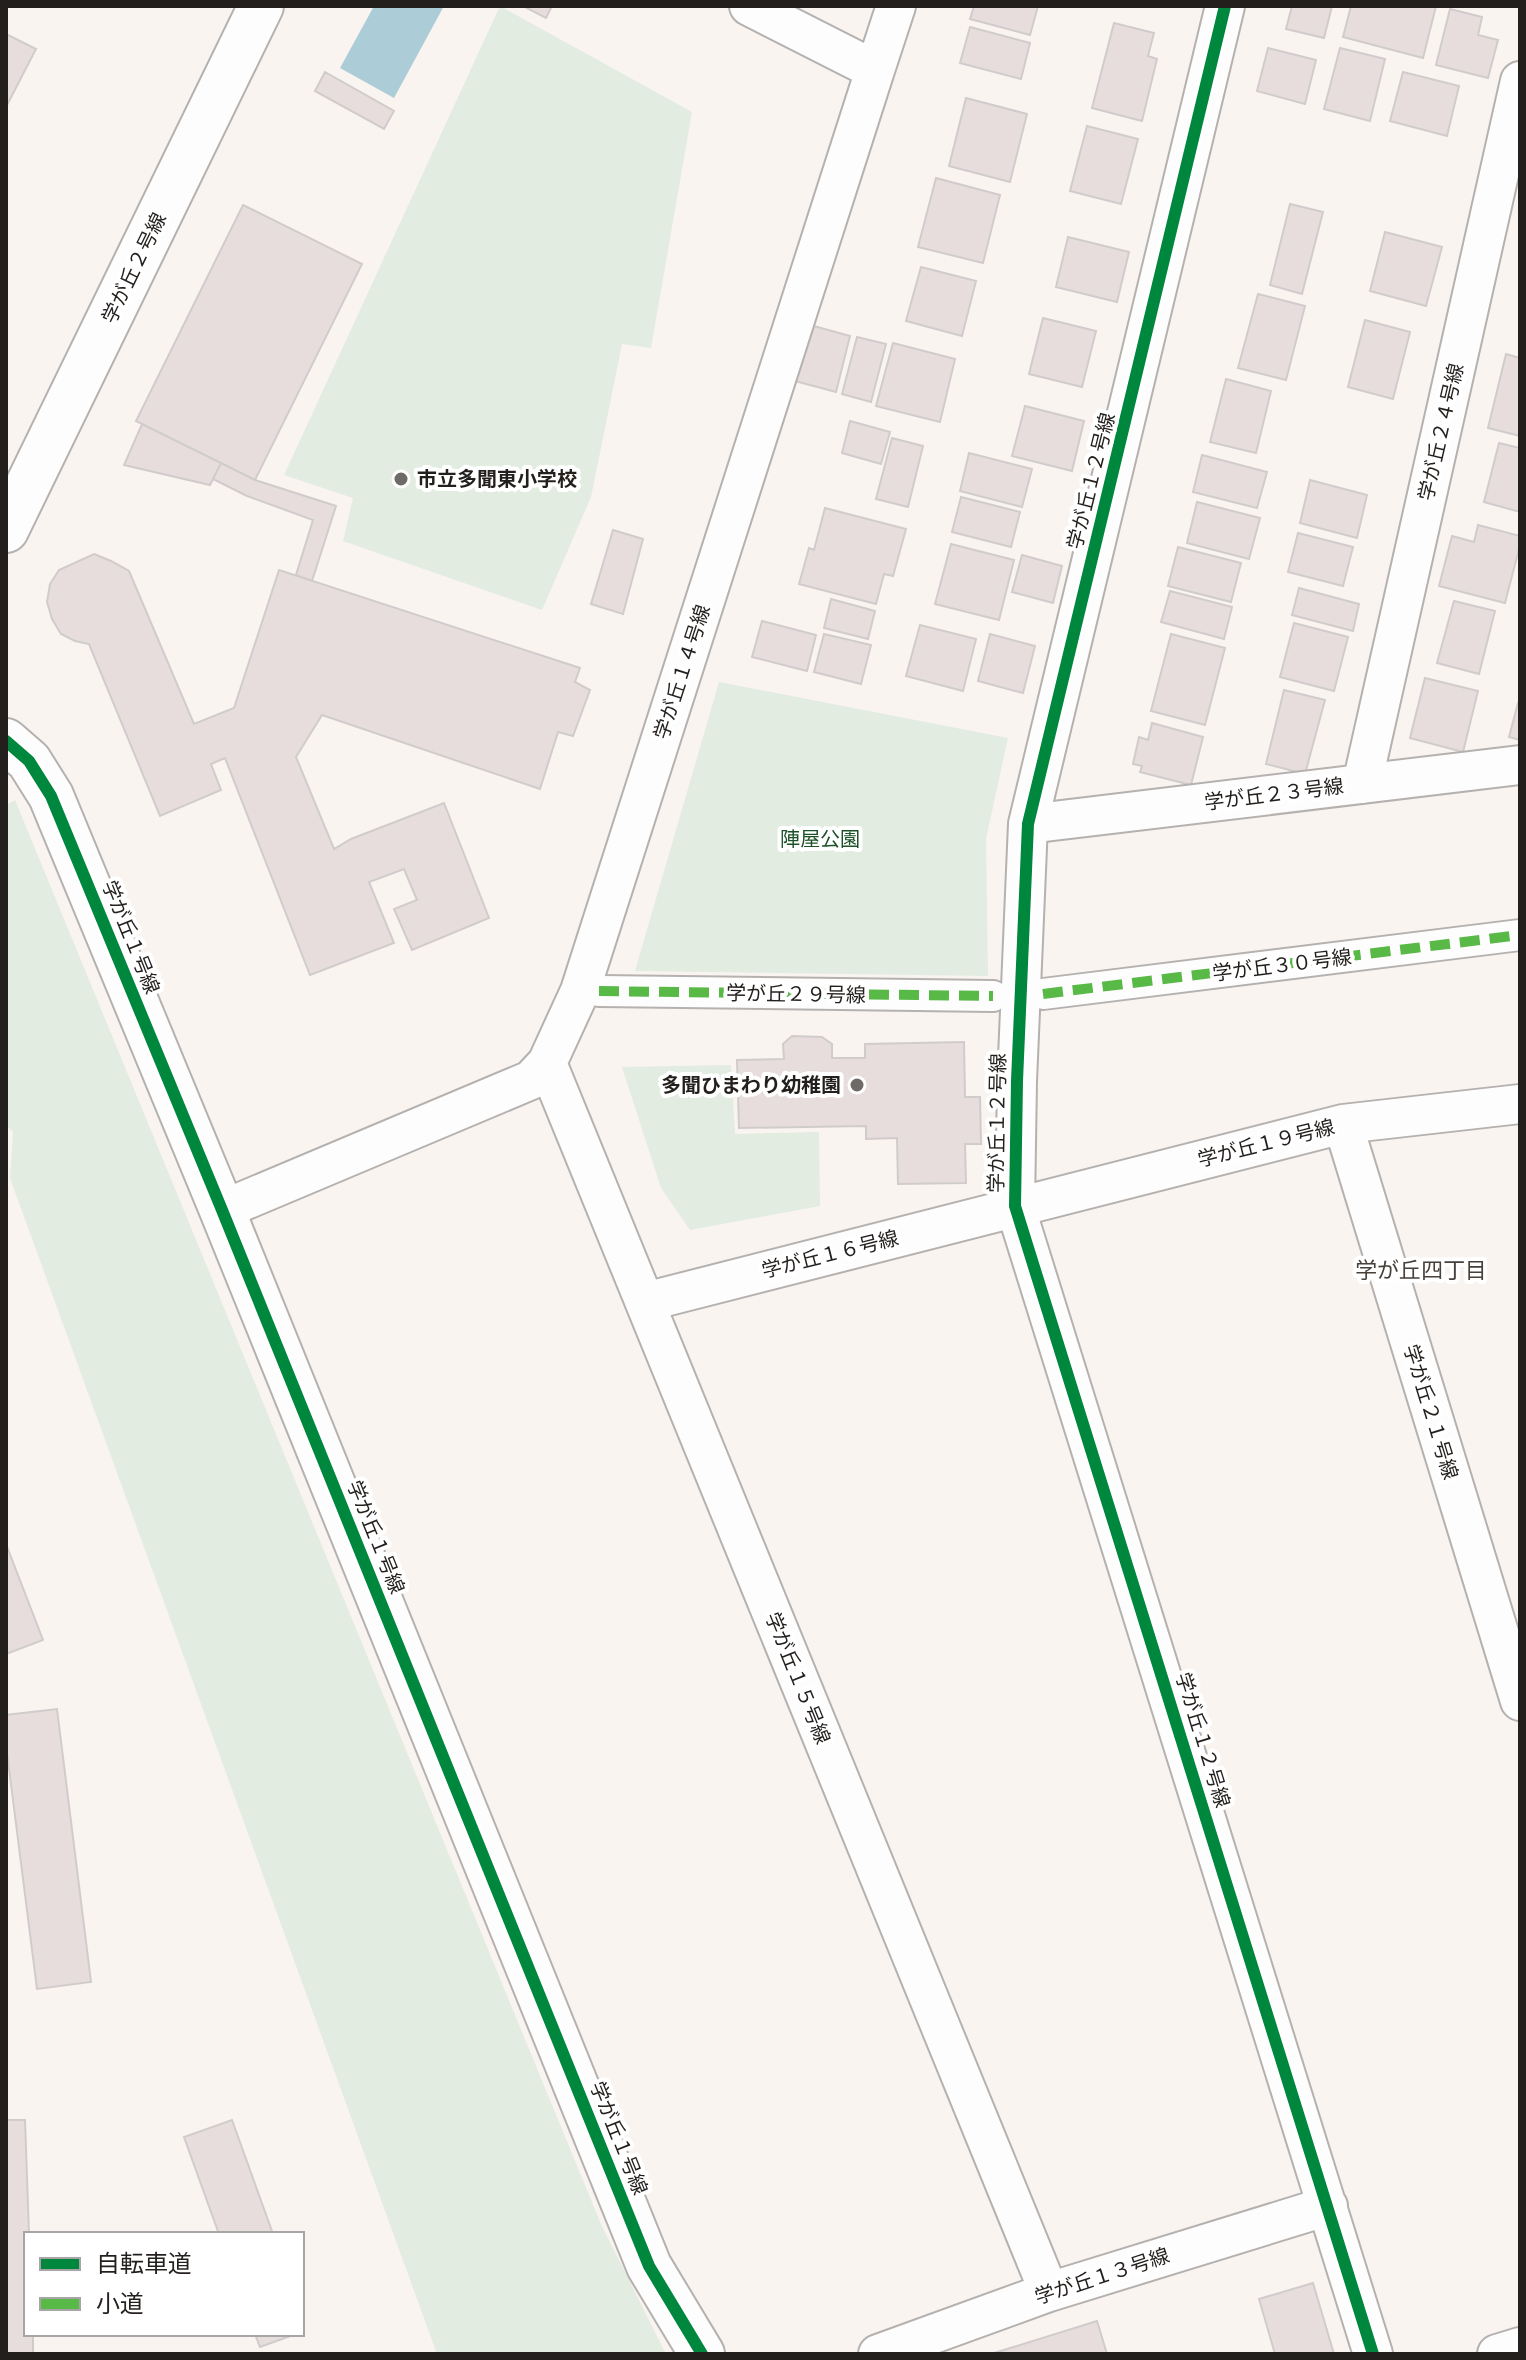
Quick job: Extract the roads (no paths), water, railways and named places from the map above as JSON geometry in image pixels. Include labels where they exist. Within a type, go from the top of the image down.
[{"type":"street","name":"学が丘２号線","points":[[6,530],[261,6]]},
{"type":"street","points":[[749,6],[875,70]]},
{"type":"street","name":"学が丘１４号線","points":[[222,1210],[531,1080],[547,1063],[580,991],[896,6]]},
{"type":"street","name":"学が丘１２号線","points":[[1225,6],[1028,824],[1015,1206],[1373,2354]]},
{"type":"street","name":"学が丘２４号線","points":[[1362,784],[1520,81]]},
{"type":"street","name":"学が丘１号線","points":[[6,741],[29,761],[51,796],[649,2266],[702,2354]]},
{"type":"street","name":"学が丘２３号線","points":[[1028,824],[1520,765]]},
{"type":"street","name":"学が丘３０号線","points":[[1043,994],[1520,935]]},
{"type":"street","name":"学が丘２９号線","points":[[599,991],[993,996]]},
{"type":"street","name":"学が丘１５号線","points":[[547,1063],[1049,2292]]},
{"type":"street","name":"学が丘１９号線","points":[[1015,1206],[1343,1124],[1520,1104]]},
{"type":"street","name":"学が丘２１号線","points":[[1343,1124],[1520,1701]]},
{"type":"street","name":"学が丘１６号線","points":[[645,1302],[1015,1206]]},
{"type":"street","name":"学が丘１３号線","points":[[878,2354],[1049,2292],[1328,2206]]},
{"type":"street","points":[[1497,2354],[1520,2347]]},
{"type":"water","points":[[374,6],[444,6],[394,98],[340,68]]},
{"type":"place","name":"市立多聞東小学校","points":[[401,479]]},
{"type":"place","name":"多聞ひまわり幼稚園","points":[[857,1085]]},
{"type":"district","name":"学が丘四丁目","points":[[1421,1270]]},
{"type":"park label","name":"陣屋公園","points":[[820,839]]}]
